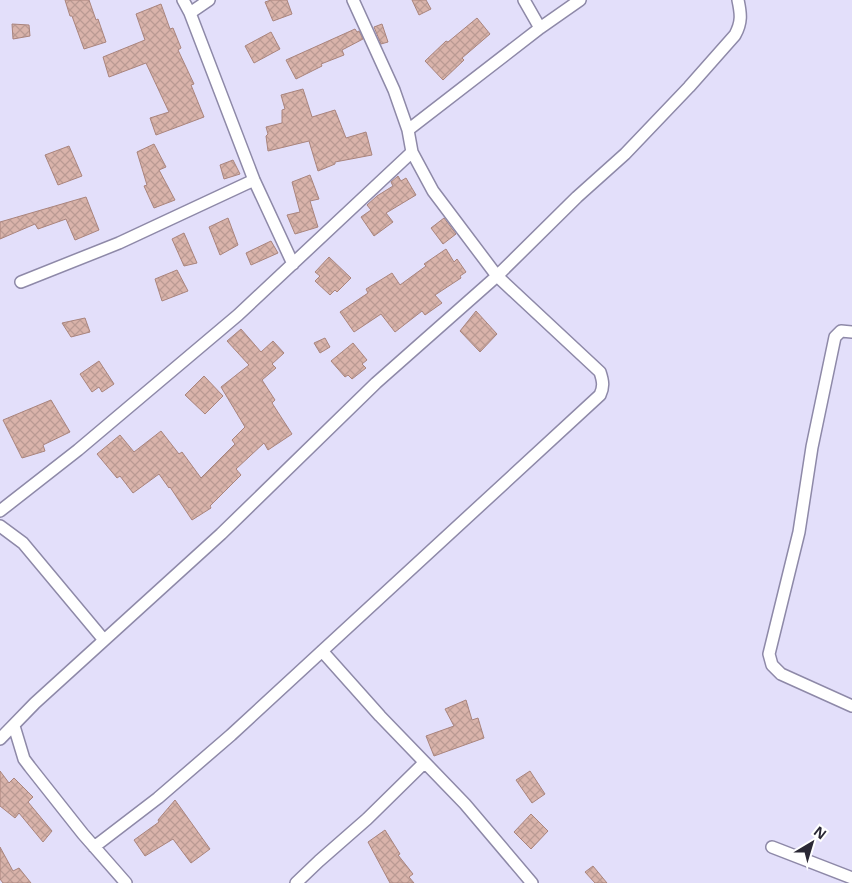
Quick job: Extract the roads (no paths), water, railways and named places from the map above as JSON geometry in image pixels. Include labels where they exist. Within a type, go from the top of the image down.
[{"type":"street","points":[[183,0],[190,13],[254,180],[293,264]]},
{"type":"street","points":[[190,13],[209,0]]},
{"type":"street","points":[[94,847],[158,798],[231,734],[600,395],[603,383],[600,372],[497,276],[433,191],[412,152],[408,130],[394,90],[353,0]]},
{"type":"street","points":[[524,0],[540,28]]},
{"type":"street","points":[[408,130],[540,28],[580,0]]},
{"type":"street","points":[[0,739],[35,703],[222,534],[376,383],[497,276],[577,197],[626,154],[735,35],[742,15],[738,0]]},
{"type":"street","points":[[0,511],[93,437],[238,315],[412,152]]},
{"type":"street","points":[[21,282],[119,243],[254,180]]},
{"type":"street","points":[[852,332],[841,331],[835,338],[812,447],[799,532],[769,654],[772,665],[781,674],[852,706]]},
{"type":"street","points":[[0,526],[23,544],[104,640]]},
{"type":"street","points":[[322,651],[345,679],[465,804],[531,882]]},
{"type":"street","points":[[14,726],[24,758],[55,800],[126,883]]},
{"type":"street","points":[[296,883],[367,819],[424,763]]},
{"type":"street","points":[[772,847],[852,878]]}]
